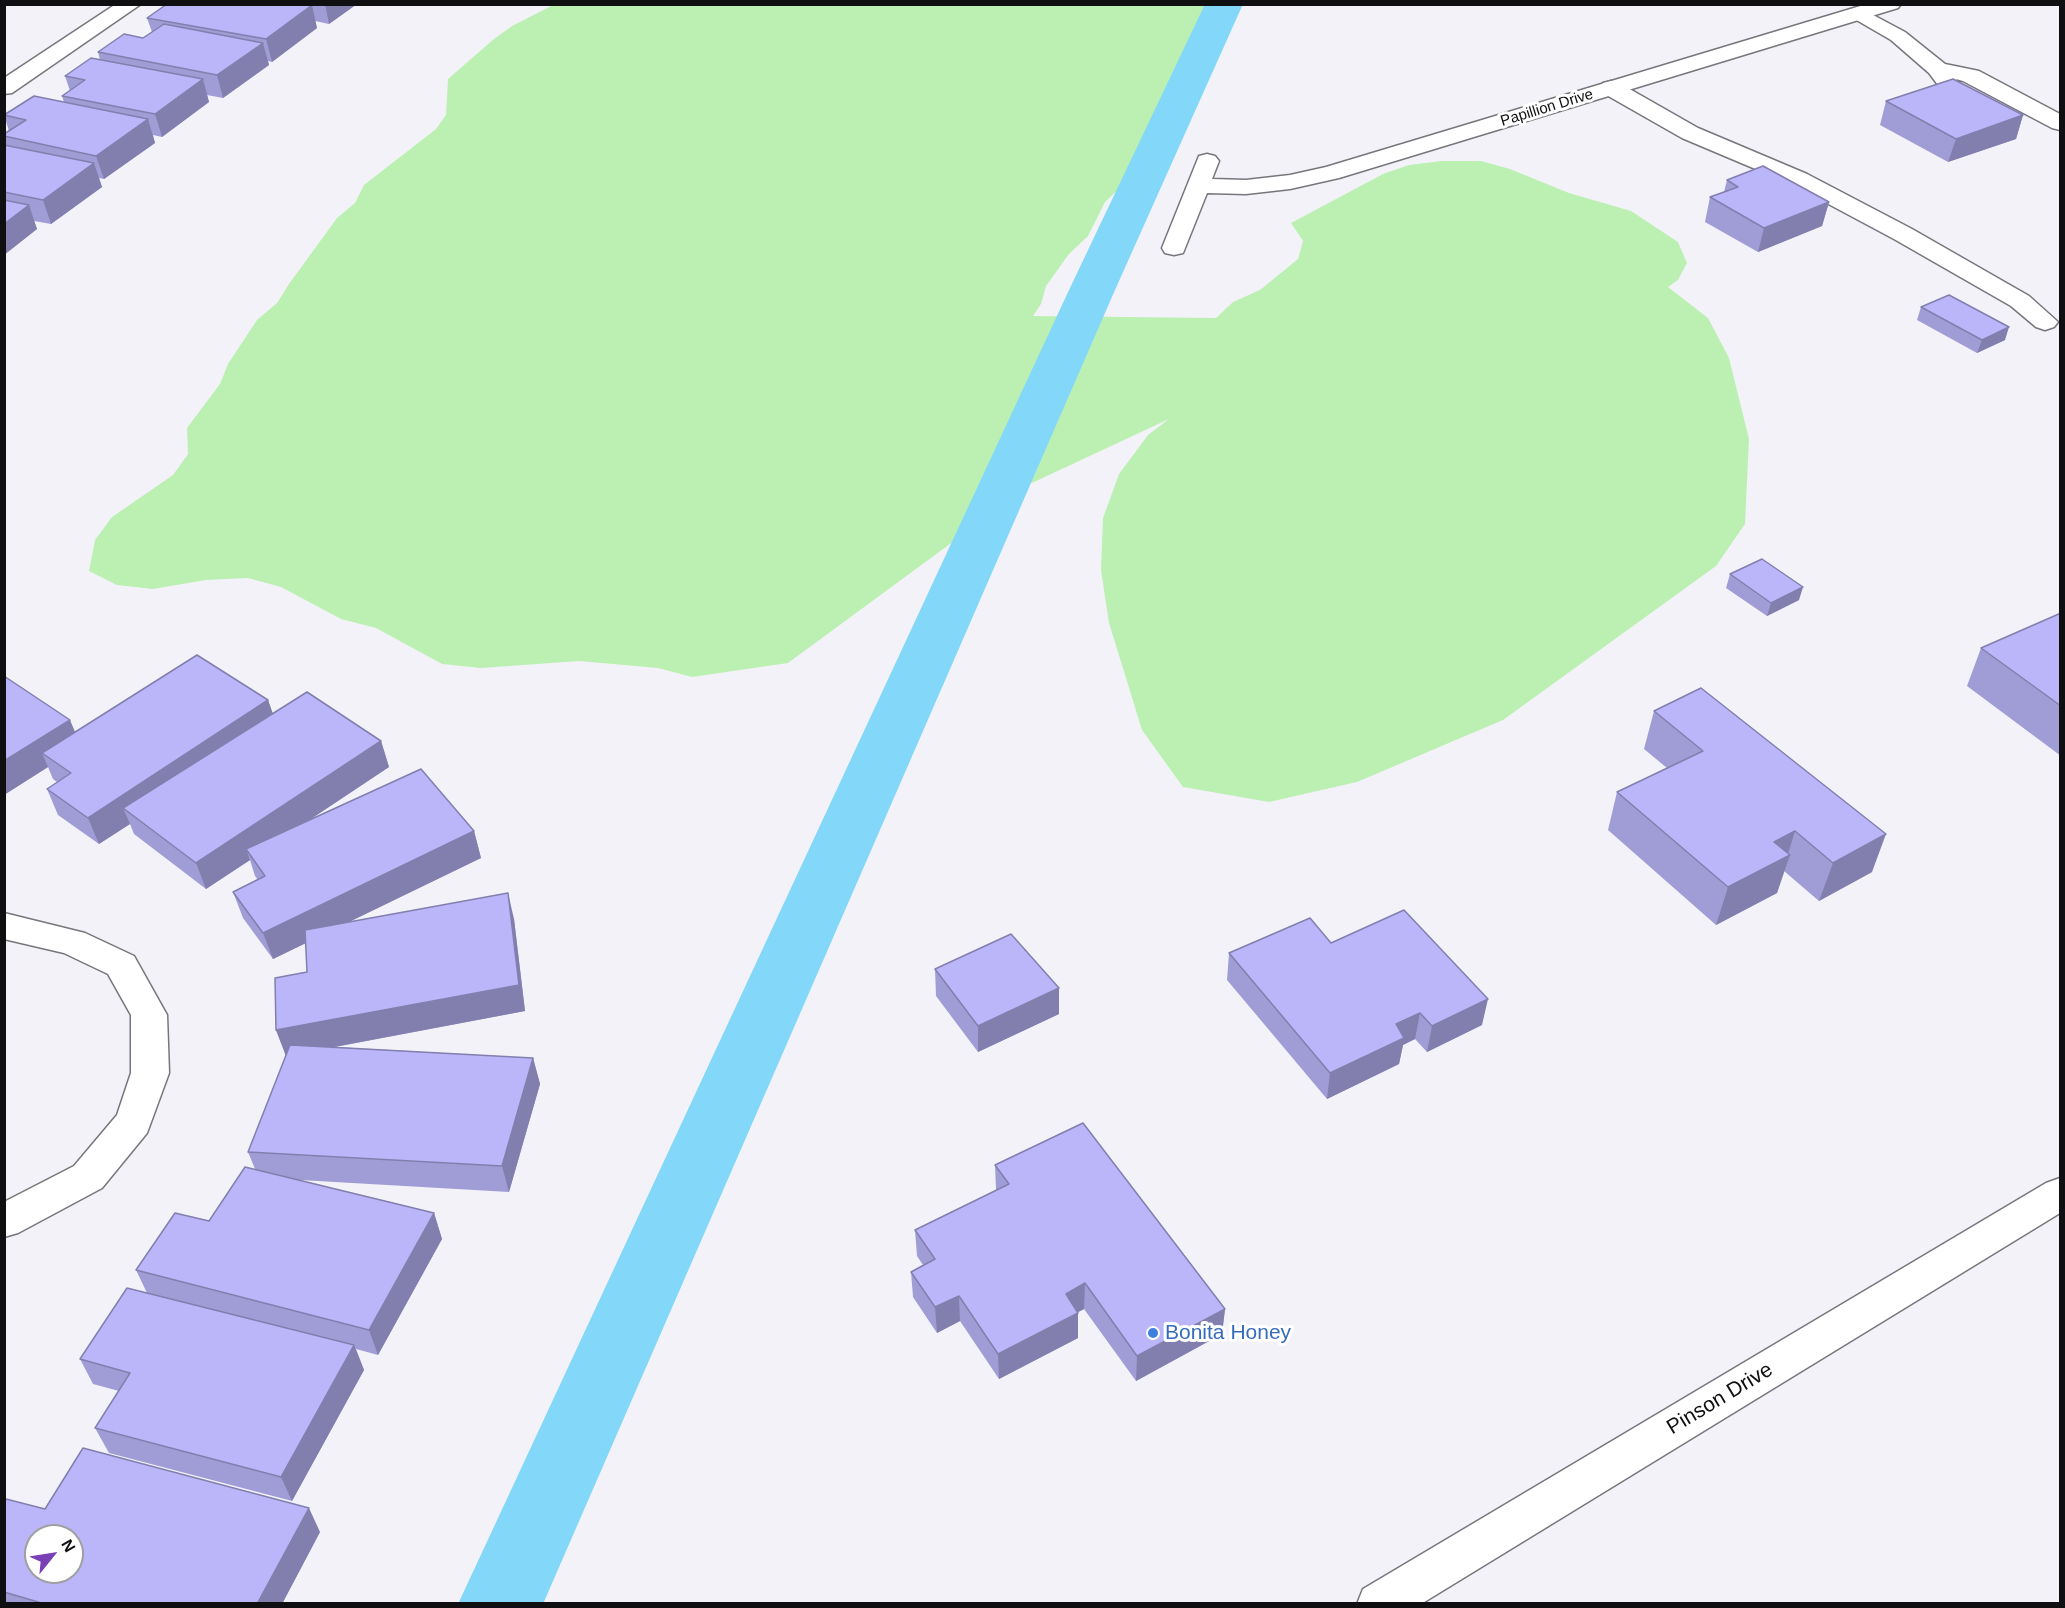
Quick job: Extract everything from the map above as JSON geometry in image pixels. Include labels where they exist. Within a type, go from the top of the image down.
[{"type":"street","points":[[4,88],[131,4]]},
{"type":"street","name":"Papillion Drive","points":[[1198,186],[1246,187],[1290,182],[1331,172],[1891,4]]},
{"type":"street","points":[[1860,14],[1899,36],[1937,68],[1955,92],[1996,116]]},
{"type":"street","points":[[1937,68],[1971,76],[2061,123]]},
{"type":"street","points":[[1611,88],[1690,133],[1799,179],[1903,234],[2020,301],[2045,322]]},
{"type":"street","points":[[1174,248],[1207,161]]},
{"type":"street","points":[[4,926],[73,942],[121,965],[150,1015],[150,1073],[134,1122],[88,1177],[4,1221]]},
{"type":"street","name":"Pinson Drive","points":[[1379,1604],[2061,1194]]},
{"type":"green space","points":[[555,4],[1212,5],[1203,44],[1196,58],[1175,69],[1165,111],[1137,156],[1136,173],[1105,202],[1088,236],[1069,254],[1046,286],[1041,304],[1033,316],[1216,318],[1233,302],[1260,290],[1298,259],[1303,241],[1291,223],[1383,174],[1409,165],[1442,161],[1481,161],[1510,169],[1569,193],[1631,211],[1678,242],[1687,263],[1678,280],[1668,287],[1708,318],[1729,358],[1749,439],[1745,524],[1716,566],[1503,720],[1357,782],[1269,802],[1183,787],[1142,730],[1109,623],[1101,570],[1103,518],[1119,474],[1148,435],[1169,419],[989,503],[984,519],[788,663],[692,677],[658,668],[579,661],[481,668],[442,664],[376,628],[341,619],[281,587],[248,578],[206,580],[153,589],[117,585],[89,571],[95,540],[112,517],[173,475],[188,454],[187,428],[220,384],[228,364],[257,320],[277,303],[337,218],[355,203],[364,185],[436,129],[446,115],[448,79],[512,26]]},
{"type":"building","points":[[167,4],[312,5],[266,39],[147,18]]},
{"type":"building","points":[[164,24],[263,43],[217,75],[98,52],[124,34],[143,38]]},
{"type":"building","points":[[91,58],[203,79],[155,114],[62,96],[85,80],[65,76]]},
{"type":"building","points":[[1953,79],[2023,115],[1956,139],[1886,101]]},
{"type":"building","points":[[34,96],[148,119],[96,156],[4,136],[26,120],[4,115]]},
{"type":"building","points":[[4,145],[94,163],[43,200],[4,192]]},
{"type":"building","points":[[1763,166],[1829,202],[1764,228],[1710,197],[1738,187],[1727,180]]},
{"type":"building","points":[[4,200],[29,205],[4,224]]},
{"type":"building","points":[[1949,295],[2009,327],[1982,340],[1921,307]]},
{"type":"building","points":[[1762,559],[1803,587],[1771,603],[1730,574]]},
{"type":"building","points":[[2061,613],[2061,706],[1981,648]]},
{"type":"building","points":[[197,655],[268,700],[88,818],[47,789],[71,773],[42,753]]},
{"type":"building","points":[[4,676],[70,720],[4,761]]},
{"type":"building","points":[[1701,688],[1886,834],[1833,863],[1795,831],[1774,842],[1790,855],[1728,887],[1617,792],[1703,751],[1654,711]]},
{"type":"building","points":[[307,692],[381,741],[196,863],[123,808]]},
{"type":"building","points":[[421,769],[474,831],[263,933],[233,892],[265,876],[246,849]]},
{"type":"building","points":[[508,893],[519,985],[276,1030],[275,978],[307,972],[305,930]]},
{"type":"building","points":[[1404,910],[1488,999],[1432,1026],[1420,1013],[1396,1024],[1404,1038],[1330,1073],[1229,953],[1310,918],[1331,943]]},
{"type":"building","points":[[1011,934],[1059,988],[978,1026],[935,969]]},
{"type":"building","points":[[290,1045],[533,1058],[502,1166],[248,1152]]},
{"type":"building","points":[[1083,1123],[1225,1309],[1137,1356],[1085,1283],[1066,1294],[1078,1313],[998,1354],[959,1296],[935,1307],[911,1272],[935,1259],[915,1230],[1009,1184],[995,1165]]},
{"type":"building","points":[[245,1167],[434,1213],[369,1330],[136,1270],[175,1213],[209,1221]]},
{"type":"building","points":[[127,1288],[354,1345],[281,1477],[95,1428],[130,1373],[80,1359]]},
{"type":"building","points":[[83,1448],[309,1508],[257,1604],[45,1604],[4,1592],[4,1502],[6,1499],[45,1509]]},
{"type":"waterway","points":[[500,1604],[1092,290],[1224,4]]},
{"type":"place","name":"Bonita Honey","points":[[1153,1333]]}]
